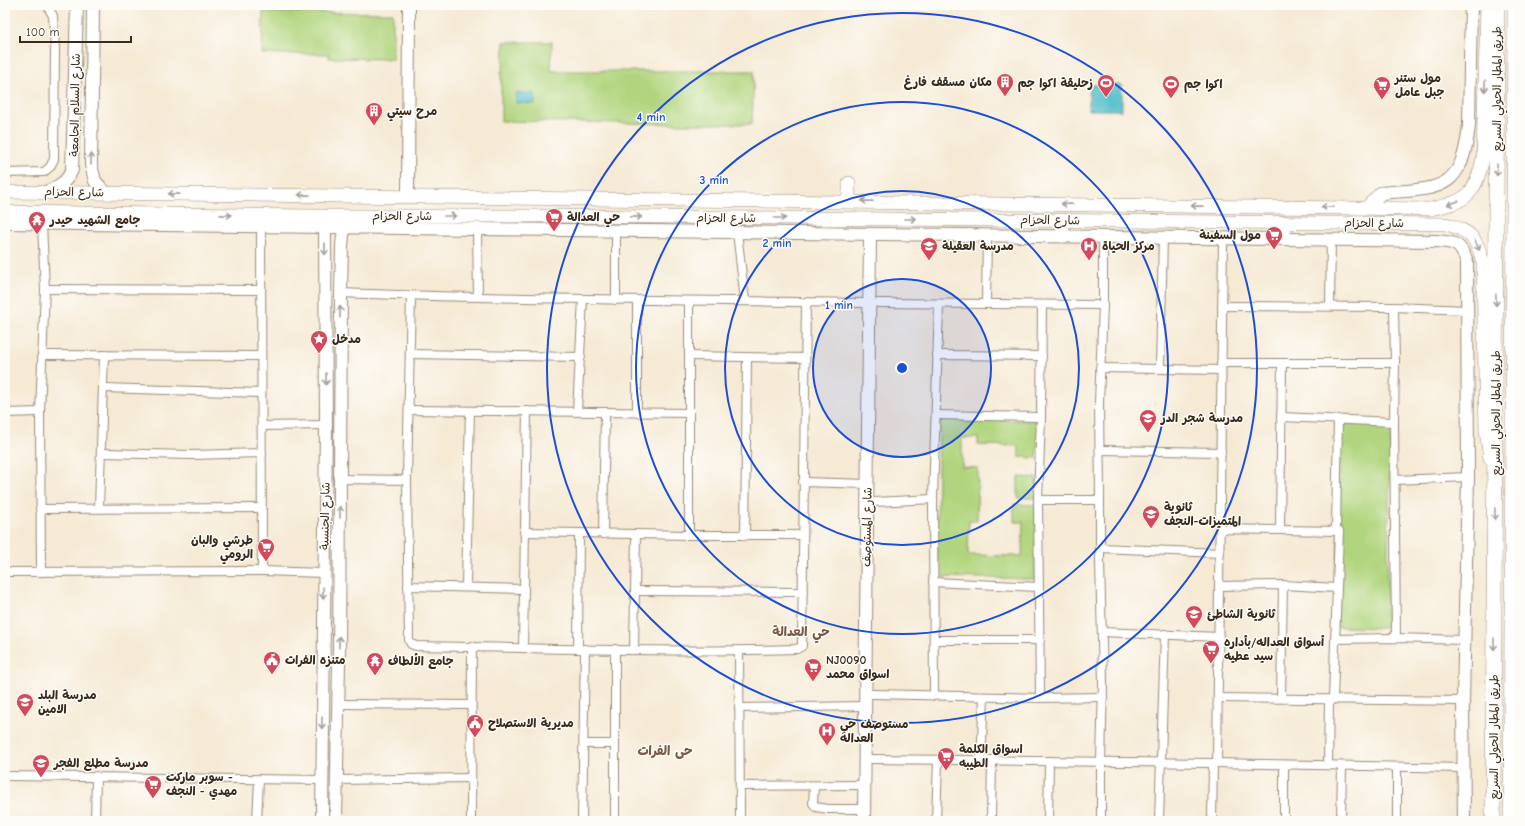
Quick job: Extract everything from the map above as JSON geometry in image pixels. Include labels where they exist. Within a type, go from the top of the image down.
[{"type":"highway","name":"طريق المطار الحولي السريع","points":[[1493,821],[1496,491],[1497,5]]},
{"type":"highway","name":"طريق المطار الحولي السريع","points":[[1511,821],[1515,5]]},
{"type":"main road","name":"شارع السلام الجامعة","points":[[46,192],[64,182],[69,177],[74,162],[77,5]]},
{"type":"main road","name":"شارع السلام الجامعة","points":[[93,5],[91,137],[92,173],[95,181],[106,193]]},
{"type":"main road","points":[[408,196],[409,5]]},
{"type":"main road","points":[[1366,208],[1381,193],[1430,188],[1440,185],[1452,177],[1461,165],[1469,125],[1471,5]]},
{"type":"main road","name":"شارع الحزام","points":[[5,192],[1430,209],[1463,200],[1473,189],[1480,175],[1483,158],[1487,5]]},
{"type":"main road","points":[[74,138],[91,137]]},
{"type":"main road","points":[[849,183],[849,201]]},
{"type":"main road","points":[[515,197],[523,202],[525,207],[522,213],[518,216]]},
{"type":"main road","points":[[549,198],[542,203],[542,209],[545,214],[550,216]]},
{"type":"main road","points":[[948,203],[952,204],[956,211],[952,218],[948,219]]},
{"type":"main road","points":[[980,203],[976,205],[972,211],[976,218],[980,220]]},
{"type":"main road","name":"شارع الحزام","points":[[5,212],[42,218],[261,221],[313,216],[550,216],[1446,224],[1461,228],[1474,239],[1483,263],[1486,432],[1496,491]]},
{"type":"main road","points":[[313,216],[325,227]]},
{"type":"main road","points":[[344,228],[353,216]]},
{"type":"main road","points":[[5,223],[42,218]]},
{"type":"main road","points":[[688,218],[734,232]]},
{"type":"main road","points":[[261,221],[344,228],[1163,237],[1436,241],[1453,243],[1462,248],[1467,261],[1468,477],[1463,640],[1464,821]]},
{"type":"main road","points":[[1062,236],[1063,221]]},
{"type":"main road","points":[[1284,222],[1284,239]]},
{"type":"main road","name":"شارع الجنسية","points":[[322,821],[326,425],[325,227]]},
{"type":"main road","name":"شارع الجنسية","points":[[336,821],[339,663],[341,293],[344,228]]},
{"type":"main road","name":"شارع المستوصف","points":[[864,815],[866,706],[870,652],[875,502],[872,433],[874,234]]},
{"type":"main road","name":"شارع المستوصف","points":[[872,433],[868,484],[870,652],[873,694],[872,821]]},
{"type":"main road","points":[[323,661],[339,663]]},
{"type":"main road","points":[[323,680],[338,680]]},
{"type":"street","points":[[5,173],[44,172],[50,167],[54,159],[55,50],[53,16],[47,5]]},
{"type":"street","points":[[41,572],[40,412],[45,289],[42,218]]},
{"type":"street","points":[[261,221],[262,571]]},
{"type":"street","points":[[477,229],[478,297]]},
{"type":"street","points":[[616,231],[616,300]]},
{"type":"street","points":[[734,232],[744,300]]},
{"type":"street","points":[[986,304],[987,235]]},
{"type":"street","points":[[1101,821],[1100,762],[1103,697],[1099,402],[1103,305],[1103,237]]},
{"type":"street","points":[[1160,369],[1163,237]]},
{"type":"street","points":[[1212,821],[1218,698],[1223,238]]},
{"type":"street","points":[[1330,306],[1331,240]]},
{"type":"street","points":[[45,289],[261,290]]},
{"type":"street","points":[[341,293],[411,296],[616,300],[744,300],[939,304],[1103,305]]},
{"type":"street","points":[[411,296],[407,480],[409,640],[411,644],[416,646],[634,650],[738,651],[797,649],[802,646],[804,592],[803,535],[806,302]]},
{"type":"street","points":[[577,412],[583,299]]},
{"type":"street","points":[[637,300],[637,413]]},
{"type":"street","points":[[689,301],[689,535]]},
{"type":"street","points":[[934,696],[933,499],[939,304]]},
{"type":"street","points":[[1040,698],[1038,500],[1041,417],[1042,305]]},
{"type":"street","points":[[1222,306],[1394,307],[1467,310]]},
{"type":"street","points":[[1394,307],[1396,638]]},
{"type":"street","points":[[42,355],[104,354],[261,356]]},
{"type":"street","points":[[99,508],[104,354]]},
{"type":"street","points":[[410,354],[581,357]]},
{"type":"street","points":[[938,355],[1042,356]]},
{"type":"street","points":[[689,356],[805,358]]},
{"type":"street","points":[[745,536],[747,357]]},
{"type":"street","points":[[1100,368],[1160,369],[1282,363],[1395,363]]},
{"type":"street","points":[[1280,530],[1282,363]]},
{"type":"street","points":[[103,388],[262,392]]},
{"type":"street","points":[[409,410],[689,413]]},
{"type":"street","points":[[466,586],[470,411]]},
{"type":"street","points":[[523,648],[527,411]]},
{"type":"street","points":[[5,413],[40,412]]},
{"type":"street","points":[[603,534],[605,412]]},
{"type":"street","points":[[936,415],[1041,417]]},
{"type":"street","points":[[1281,417],[1394,422]]},
{"type":"street","points":[[1328,765],[1336,627],[1339,531],[1336,530],[1338,419]]},
{"type":"street","points":[[262,426],[326,425]]},
{"type":"street","points":[[1100,450],[1221,452]]},
{"type":"street","points":[[100,453],[193,455],[262,453]]},
{"type":"street","points":[[1395,480],[1468,477]]},
{"type":"street","points":[[340,479],[407,480]]},
{"type":"street","points":[[804,482],[868,484]]},
{"type":"street","points":[[875,502],[933,499]]},
{"type":"street","points":[[1038,500],[1100,500]]},
{"type":"street","points":[[40,509],[262,508]]},
{"type":"street","points":[[1220,529],[1336,530]]},
{"type":"street","points":[[524,532],[636,535],[803,535]]},
{"type":"street","points":[[579,534],[584,744],[582,821]]},
{"type":"street","points":[[634,650],[636,535]]},
{"type":"street","points":[[1100,548],[1220,553]]},
{"type":"street","points":[[5,572],[262,571],[324,573]]},
{"type":"street","points":[[933,582],[1039,587]]},
{"type":"street","points":[[1219,586],[1282,585],[1337,588]]},
{"type":"street","points":[[1280,698],[1282,585]]},
{"type":"street","points":[[408,586],[466,586],[524,589]]},
{"type":"street","points":[[635,591],[804,592]]},
{"type":"street","points":[[1102,632],[1219,637]]},
{"type":"street","points":[[1159,821],[1165,634]]},
{"type":"street","points":[[1335,639],[1396,638],[1463,640]]},
{"type":"street","points":[[934,640],[1040,640]]},
{"type":"street","points":[[471,821],[470,778],[472,646]]},
{"type":"street","points":[[615,649],[615,821]]},
{"type":"street","points":[[738,651],[740,821]]},
{"type":"street","points":[[873,694],[1040,698],[1103,697]]},
{"type":"street","points":[[981,760],[984,697]]},
{"type":"street","points":[[1218,698],[1463,701]]},
{"type":"street","points":[[338,704],[471,705]]},
{"type":"street","points":[[739,708],[866,706]]},
{"type":"street","points":[[584,744],[615,744]]},
{"type":"street","points":[[872,759],[1161,762],[1463,768]]},
{"type":"street","points":[[936,821],[938,760]]},
{"type":"street","points":[[991,821],[992,760]]},
{"type":"street","points":[[1048,821],[1049,761]]},
{"type":"street","points":[[1284,765],[1284,821]]},
{"type":"street","points":[[1341,821],[1342,766]]},
{"type":"street","points":[[1397,767],[1398,821]]},
{"type":"street","points":[[5,776],[322,780]]},
{"type":"street","points":[[95,821],[96,776]]},
{"type":"street","points":[[337,780],[470,778]]},
{"type":"street","points":[[257,821],[259,780]]},
{"type":"street","points":[[740,786],[865,785]]},
{"type":"street","points":[[814,786],[813,803],[816,807],[864,815]]},
{"type":"green space","points":[[263,12],[393,13],[393,59],[329,58],[329,54],[262,54]]},
{"type":"green space","points":[[504,42],[552,42],[551,71],[754,71],[752,124],[501,121],[501,71],[503,71]]},
{"type":"green space","points":[[939,419],[1038,421],[1037,458],[1019,457],[1019,446],[978,445],[978,438],[962,438],[962,467],[978,468],[977,521],[969,521],[968,555],[1022,556],[1023,522],[1014,522],[1014,504],[1036,505],[1035,579],[936,577]]},
{"type":"green space","points":[[1341,422],[1391,423],[1386,628],[1336,627]]},
{"type":"green space","points":[[1018,477],[1037,478],[1036,498],[1018,498]]},
{"type":"water","name":"زحليقة اكوا جم","points":[[1090,85],[1122,85],[1122,110],[1088,110]]},
{"type":"water","points":[[516,93],[535,93],[535,104],[516,103]]},
{"type":"place","name":"مكان مسقف فارغ","points":[[1005,97]]},
{"type":"place","name":"زحليقة اكوا جم","points":[[1106,98]]},
{"type":"place","name":"اكوا جم","points":[[1171,99]]},
{"type":"place","name":"مول ستنر جبل عامل","points":[[1382,100]]},
{"type":"place","name":"مرح سيتي","points":[[374,126]]},
{"type":"place","name":"حي العدالة","points":[[554,232]]},
{"type":"place","name":"جامع الشهيد حيدر","points":[[37,235]]},
{"type":"place","name":"مول السفينة","points":[[1274,250]]},
{"type":"place","name":"مدرسة العقيلة","points":[[929,261]]},
{"type":"place","name":"مركز الحياة","points":[[1089,261]]},
{"type":"place","name":"مدخل","points":[[319,354]]},
{"type":"place","name":"مدرسة شجر الدر","points":[[1148,433]]},
{"type":"place","name":"ثانوية المتميزات-النجف","points":[[1151,529]]},
{"type":"place","name":"طرشي والبان الرومي","points":[[266,562]]},
{"type":"place","name":"ثانوية الشاطئ","points":[[1194,629]]},
{"type":"place","name":"أسواق العداله/بأداره سيد عطيه","points":[[1211,664]]},
{"type":"place","name":"متنزه الفرات","points":[[272,675]]},
{"type":"place","name":"جامع الألطاف","points":[[375,676]]},
{"type":"place","name":"NJ0090 اسواق محمد","points":[[813,682]]},
{"type":"place","name":"مدرسة البلد الامين","points":[[25,717]]},
{"type":"place","name":"مديرية الاستصلاح","points":[[475,738]]},
{"type":"place","name":"مستوصف حي العداله","points":[[827,746]]},
{"type":"place","name":"اسواق الكلمة الطيبه","points":[[946,771]]},
{"type":"place","name":"مدرسة مطلع الفجر","points":[[41,778]]},
{"type":"place","name":"سوبر ماركت - مهدي - النجف","points":[[153,799]]},
{"type":"district","name":"حي العدالة","points":[[801,631]]},
{"type":"district","name":"حی الفرات","points":[[665,750]]}]
